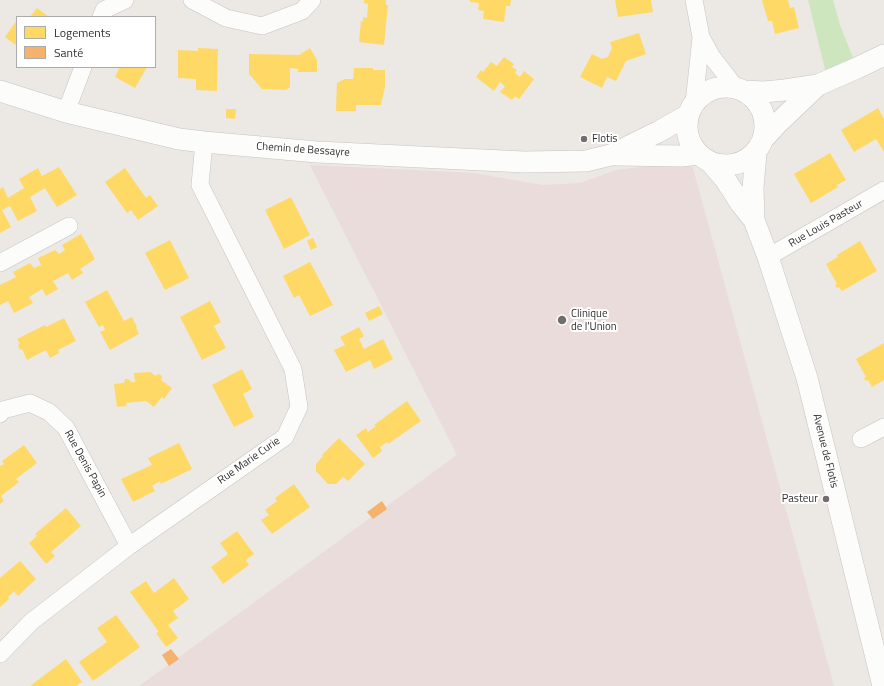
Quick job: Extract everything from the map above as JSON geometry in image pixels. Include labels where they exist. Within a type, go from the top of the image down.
[{"type":"street","points":[[101,16],[104,10],[125,0]]},
{"type":"street","points":[[192,0],[226,18],[262,26],[302,11],[312,0]]},
{"type":"street","points":[[694,0],[701,37],[691,109],[686,125],[692,146],[705,159],[724,166],[736,165],[747,160],[776,124],[795,108],[818,85]]},
{"type":"street","points":[[701,37],[712,57],[740,89],[755,99],[763,111],[766,124],[760,145]]},
{"type":"street","points":[[691,109],[702,95],[712,89],[724,87],[764,92],[818,85],[884,55]]},
{"type":"street","points":[[66,112],[83,68]]},
{"type":"street","name":"Chemin de Bessayre","points":[[0,91],[66,112],[166,136],[204,142],[317,152],[524,162],[586,160],[611,155],[682,156],[705,159]]},
{"type":"street","name":"Chemin de Bessayre","points":[[611,155],[658,132],[691,109]]},
{"type":"street","name":"Rue Marie Curie","points":[[0,654],[31,622],[129,546],[285,437],[299,407],[293,369],[200,185],[204,142]]},
{"type":"street","name":"Avenue de Flotis","points":[[754,220],[753,188],[760,145]]},
{"type":"street","name":"Avenue de Flotis","points":[[705,159],[725,179],[741,204],[754,220],[768,257],[807,378],[878,637],[883,686]]},
{"type":"street","name":"Rue Louis Pasteur","points":[[768,257],[884,190]]},
{"type":"street","points":[[0,263],[69,226]]},
{"type":"street","name":"Rue Denis Papin","points":[[0,414],[3,410],[30,403],[49,412],[66,428],[129,546]]},
{"type":"street","points":[[862,439],[884,427]]},
{"type":"shaded area","name":"Clinique de l'Union","points":[[691,161],[834,686],[139,686],[457,455],[310,165],[474,173],[542,185],[580,183],[616,170]]},
{"type":"green space","points":[[808,0],[833,0],[840,25],[857,68],[828,81]]},
{"type":"building: Logements","points":[[364,0],[386,0],[386,5],[388,5],[384,45],[359,42],[361,21],[363,22],[363,17],[367,18],[368,4],[364,3]]},
{"type":"building: Logements","points":[[470,0],[511,0],[510,6],[506,6],[504,22],[483,19],[484,11],[478,10],[479,3],[470,2]]},
{"type":"building: Logements","points":[[615,0],[651,0],[653,12],[618,17]]},
{"type":"building: Logements","points":[[762,0],[788,0],[790,8],[794,7],[799,28],[775,34],[772,21],[768,21]]},
{"type":"building: Logements","points":[[37,8],[48,16],[31,16]]},
{"type":"building: Logements","points":[[16,21],[16,45],[5,37]]},
{"type":"building: Logements","points":[[639,33],[646,54],[626,61],[616,81],[607,77],[602,88],[580,77],[592,54],[602,59],[608,57],[612,48],[610,42]]},
{"type":"building: Logements","points":[[198,48],[218,49],[217,91],[196,90],[196,79],[178,78],[178,50],[198,51]]},
{"type":"building: Logements","points":[[310,48],[317,60],[317,72],[298,72],[298,69],[290,68],[290,87],[286,90],[262,89],[249,74],[249,54],[299,55]]},
{"type":"building: Logements","points":[[504,57],[514,64],[512,67],[517,70],[515,73],[520,77],[524,71],[534,79],[519,99],[515,96],[512,100],[500,92],[505,86],[500,82],[494,91],[476,77],[481,70],[483,72],[491,62],[497,66]]},
{"type":"building: Logements","points":[[120,68],[146,68],[135,88],[115,77]]},
{"type":"building: Logements","points":[[354,68],[373,68],[373,70],[385,70],[385,87],[381,105],[356,105],[356,111],[336,111],[337,83],[345,79],[353,79]]},
{"type":"building: Logements","points":[[878,108],[884,119],[884,152],[876,139],[854,152],[841,130]]},
{"type":"building: Logements","points":[[226,109],[236,109],[235,119],[226,118]]},
{"type":"building: Logements","points":[[830,153],[846,180],[837,185],[838,187],[811,203],[794,174]]},
{"type":"building: Logements","points":[[59,167],[77,195],[57,207],[45,188],[30,197],[37,211],[18,221],[10,206],[2,210],[11,227],[0,233],[0,189],[3,187],[8,198],[24,188],[19,179],[38,168],[42,176]]},
{"type":"building: Logements","points":[[125,168],[146,198],[150,195],[158,206],[138,220],[131,210],[127,213],[105,182]]},
{"type":"building: Logements","points":[[291,197],[310,235],[284,249],[265,210]]},
{"type":"building: Logements","points":[[81,234],[95,259],[80,269],[83,273],[72,280],[68,273],[53,281],[58,289],[46,296],[42,289],[29,297],[33,303],[14,313],[8,301],[0,305],[0,285],[16,277],[13,272],[30,263],[34,268],[41,265],[38,258],[55,250],[59,254],[65,250],[62,245]]},
{"type":"building: Logements","points":[[313,238],[317,247],[311,250],[307,241]]},
{"type":"building: Logements","points":[[170,240],[189,278],[165,290],[145,253]]},
{"type":"building: Logements","points":[[860,241],[877,271],[842,291],[835,285],[837,284],[826,264],[838,257],[837,255]]},
{"type":"building: Logements","points":[[310,262],[333,305],[310,316],[299,295],[294,298],[283,276]]},
{"type":"building: Logements","points":[[107,290],[124,321],[132,317],[139,334],[110,350],[100,332],[105,330],[103,325],[99,327],[85,302]]},
{"type":"building: Logements","points":[[210,301],[221,322],[214,326],[226,348],[202,360],[180,317]]},
{"type":"building: Logements","points":[[379,306],[383,314],[369,321],[365,313]]},
{"type":"building: Logements","points":[[64,318],[76,341],[58,350],[59,353],[50,358],[46,350],[27,360],[22,349],[20,350],[18,345],[20,344],[17,339],[45,325],[46,327]]},
{"type":"building: Logements","points":[[359,327],[364,336],[359,339],[364,349],[383,339],[393,359],[374,369],[370,360],[346,372],[334,350],[345,345],[340,337]]},
{"type":"building: Logements","points":[[884,343],[884,380],[872,387],[868,380],[866,381],[864,378],[866,377],[856,359]]},
{"type":"building: Logements","points":[[242,369],[252,389],[243,394],[254,417],[234,427],[212,385]]},
{"type":"building: Logements","points":[[150,372],[156,376],[158,374],[161,375],[161,380],[172,388],[164,399],[162,397],[154,407],[146,401],[126,403],[127,406],[117,407],[114,384],[124,383],[125,379],[135,382],[134,373]]},
{"type":"building: Logements","points":[[407,401],[421,421],[388,444],[387,442],[380,447],[382,451],[373,458],[356,435],[366,428],[368,432],[376,426],[374,425]]},
{"type":"building: Logements","points":[[339,438],[365,464],[348,481],[343,477],[336,484],[328,484],[316,471],[316,464],[323,456],[322,455]]},
{"type":"building: Logements","points":[[179,443],[192,469],[161,484],[160,481],[152,486],[155,491],[133,502],[121,479],[152,465],[148,458]]},
{"type":"building: Logements","points":[[24,445],[37,463],[16,479],[19,482],[1,496],[4,501],[0,504],[0,466],[4,464],[2,461]]},
{"type":"building: Logements","points":[[294,484],[310,507],[272,534],[261,520],[269,515],[265,510],[277,501],[275,498]]},
{"type":"building: Logements","points":[[66,508],[81,526],[51,552],[55,556],[46,564],[29,543],[37,536],[35,534]]},
{"type":"building: Logements","points":[[237,531],[254,554],[246,560],[249,565],[223,584],[211,567],[228,554],[220,543]]},
{"type":"building: Logements","points":[[20,561],[36,579],[18,596],[14,591],[8,597],[9,599],[0,607],[0,578]]},
{"type":"building: Logements","points":[[174,578],[189,599],[173,611],[178,618],[168,625],[178,638],[166,647],[156,633],[159,632],[130,592],[146,581],[154,593]]},
{"type":"building: Logements","points":[[116,615],[140,647],[93,681],[79,662],[107,642],[97,628]]},
{"type":"building: Logements","points":[[66,659],[82,682],[76,686],[30,686]]},
{"type":"building: Santé","points":[[382,501],[387,509],[373,519],[367,512]]},
{"type":"building: Santé","points":[[171,649],[179,659],[169,666],[162,655]]},
{"type":"place","name":"Flotis","points":[[584,139]]},
{"type":"place","name":"Clinique de l'Union","points":[[562,320]]},
{"type":"place","name":"Pasteur","points":[[826,499]]}]
